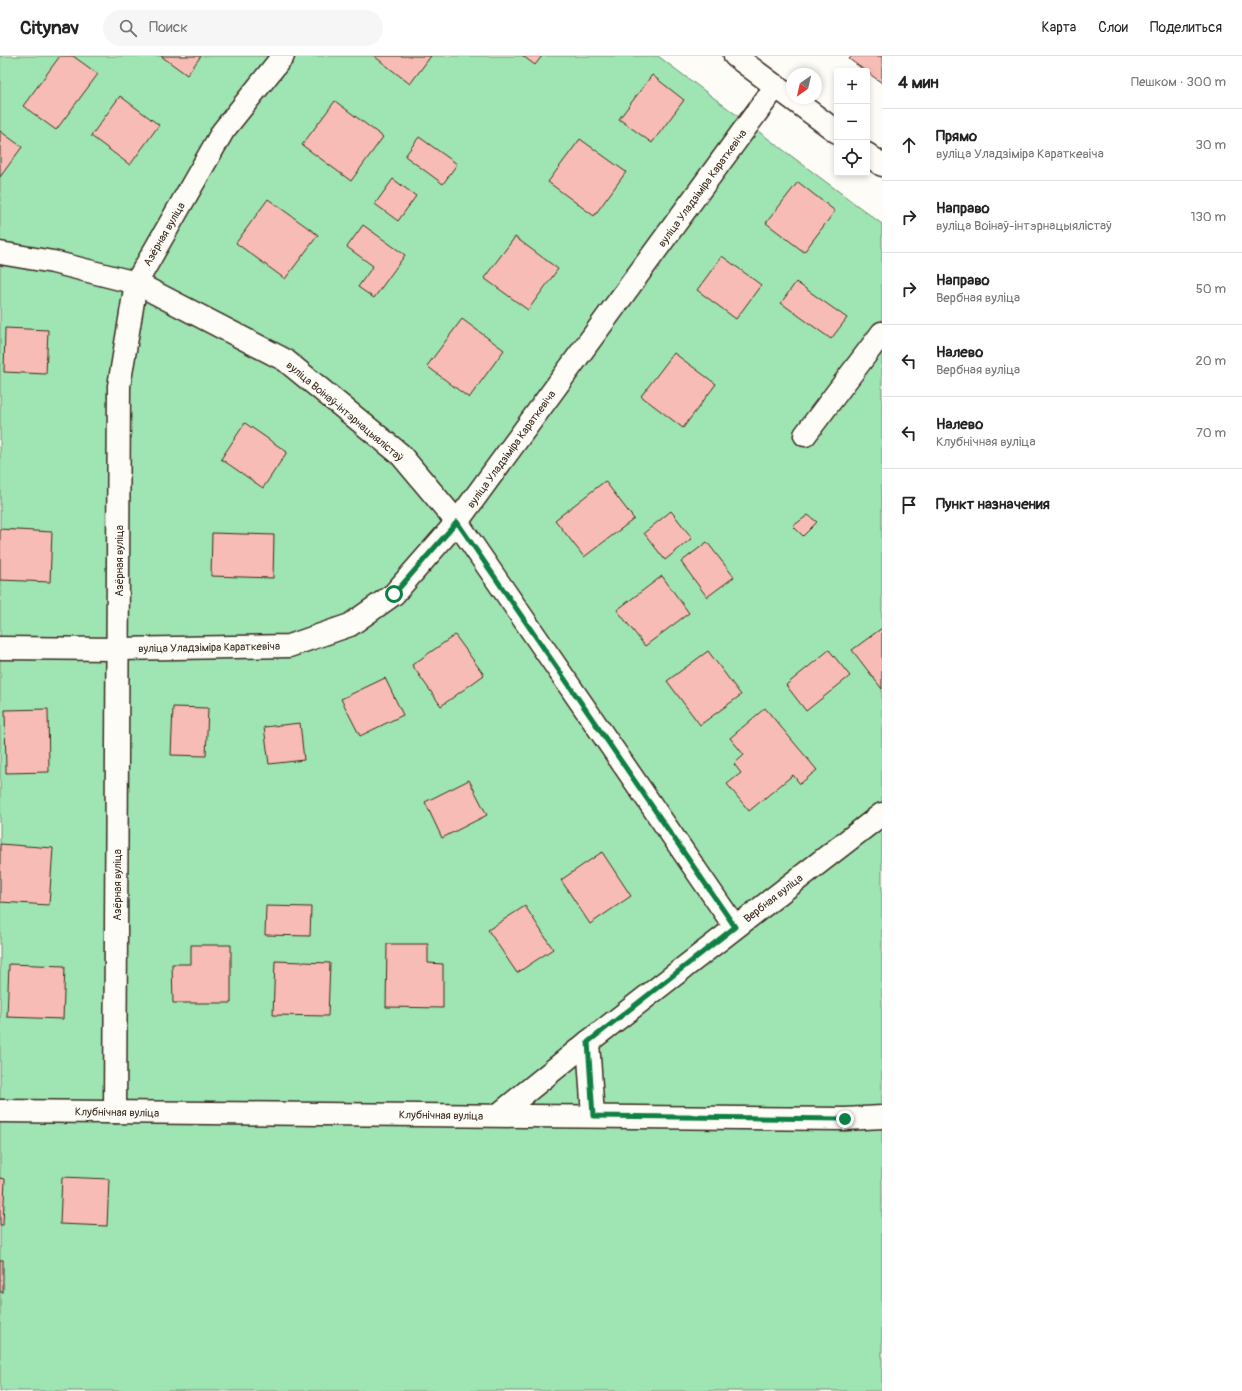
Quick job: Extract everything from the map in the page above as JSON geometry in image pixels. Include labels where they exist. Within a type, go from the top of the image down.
[{"type":"street","name":"Азёрная вуліца","points":[[115,1112],[119,386],[136,283],[223,131],[283,56]]},
{"type":"street","points":[[735,56],[834,130]]},
{"type":"street","name":"вуліца Уладзіміра Караткевіча","points":[[0,648],[289,646],[350,625],[394,594],[457,522],[776,86]]},
{"type":"street","points":[[870,156],[882,165]]},
{"type":"street","name":"вуліца Воінаў-інтэрнацыялістаў","points":[[0,253],[53,262],[136,283],[285,360],[400,454],[457,522],[735,927]]},
{"type":"street","points":[[805,435],[882,333]]},
{"type":"street","name":"Вербная вуліца","points":[[498,1115],[588,1042],[882,814]]},
{"type":"street","points":[[588,1042],[593,1116]]},
{"type":"street","name":"Клубнічная вуліца","points":[[0,1111],[845,1119],[882,1117]]},
{"type":"green space","points":[[0,56],[658,56],[882,224],[882,1391],[0,1391]]},
{"type":"building","points":[[60,56],[73,56],[98,74],[56,130],[23,106]]},
{"type":"building","points":[[161,56],[201,56],[187,75]]},
{"type":"building","points":[[374,56],[431,56],[410,84]]},
{"type":"building","points":[[523,56],[542,56],[535,65]]},
{"type":"building","points":[[852,56],[882,56],[882,83],[870,74],[870,68],[861,68],[849,59]]},
{"type":"building","points":[[652,75],[684,100],[652,143],[619,119]]},
{"type":"building","points":[[120,96],[159,125],[130,165],[91,136]]},
{"type":"building","points":[[335,101],[383,137],[351,181],[302,145]]},
{"type":"building","points":[[0,131],[22,147],[0,177]]},
{"type":"building","points":[[419,137],[457,164],[443,184],[405,156]]},
{"type":"building","points":[[580,139],[626,172],[594,216],[548,182]]},
{"type":"building","points":[[393,179],[416,196],[398,221],[375,204]]},
{"type":"building","points":[[798,182],[835,211],[804,252],[766,223]]},
{"type":"building","points":[[268,199],[318,235],[285,279],[236,243]]},
{"type":"building","points":[[363,225],[405,255],[374,298],[358,287],[373,266],[347,247]]},
{"type":"building","points":[[515,237],[558,269],[528,310],[484,278]]},
{"type":"building","points":[[722,256],[761,285],[736,319],[697,290]]},
{"type":"building","points":[[796,282],[847,318],[831,339],[781,303]]},
{"type":"building","points":[[462,319],[504,350],[469,398],[427,366]]},
{"type":"building","points":[[5,328],[48,330],[46,374],[4,372]]},
{"type":"building","points":[[674,353],[716,384],[683,428],[641,396]]},
{"type":"building","points":[[245,423],[287,452],[263,488],[221,459]]},
{"type":"building","points":[[605,481],[634,519],[584,557],[555,520]]},
{"type":"building","points":[[671,511],[692,538],[665,560],[644,533]]},
{"type":"building","points":[[808,515],[817,522],[803,536],[793,526]]},
{"type":"building","points":[[0,529],[52,532],[50,582],[0,580]]},
{"type":"building","points":[[212,533],[274,535],[273,578],[211,576]]},
{"type":"building","points":[[707,542],[734,577],[707,597],[681,562]]},
{"type":"building","points":[[662,576],[689,613],[645,646],[617,610]]},
{"type":"building","points":[[882,628],[882,689],[852,650]]},
{"type":"building","points":[[455,635],[484,675],[441,706],[412,665]]},
{"type":"building","points":[[829,650],[850,676],[806,711],[786,685]]},
{"type":"building","points":[[708,651],[741,695],[700,725],[667,681]]},
{"type":"building","points":[[385,678],[403,715],[360,736],[341,699]]},
{"type":"building","points":[[173,707],[208,708],[206,756],[171,755]]},
{"type":"building","points":[[765,708],[817,770],[800,784],[793,775],[749,811],[727,784],[741,773],[734,764],[744,755],[730,738]]},
{"type":"building","points":[[48,709],[49,772],[6,773],[5,710]]},
{"type":"building","points":[[300,723],[304,760],[269,764],[264,727]]},
{"type":"building","points":[[469,780],[487,815],[442,838],[425,802]]},
{"type":"building","points":[[0,844],[53,848],[49,905],[0,902]]},
{"type":"building","points":[[602,852],[631,896],[590,924],[561,880]]},
{"type":"building","points":[[266,906],[311,907],[310,936],[265,935]]},
{"type":"building","points":[[525,906],[553,949],[517,973],[488,930]]},
{"type":"building","points":[[387,944],[428,944],[428,963],[443,964],[443,1008],[386,1007]]},
{"type":"building","points":[[191,945],[231,945],[231,1003],[173,1003],[172,964],[191,964]]},
{"type":"building","points":[[275,961],[330,963],[328,1016],[273,1015]]},
{"type":"building","points":[[9,964],[65,966],[63,1019],[7,1017]]},
{"type":"building","points":[[62,1177],[109,1179],[107,1226],[60,1224]]},
{"type":"building","points":[[0,1178],[5,1179],[3,1225],[0,1225]]},
{"type":"building","points":[[0,1260],[3,1260],[3,1292],[0,1292]]},
{"type":"route","points":[[394,594],[457,522],[735,927],[588,1042],[593,1116],[845,1119]]}]
